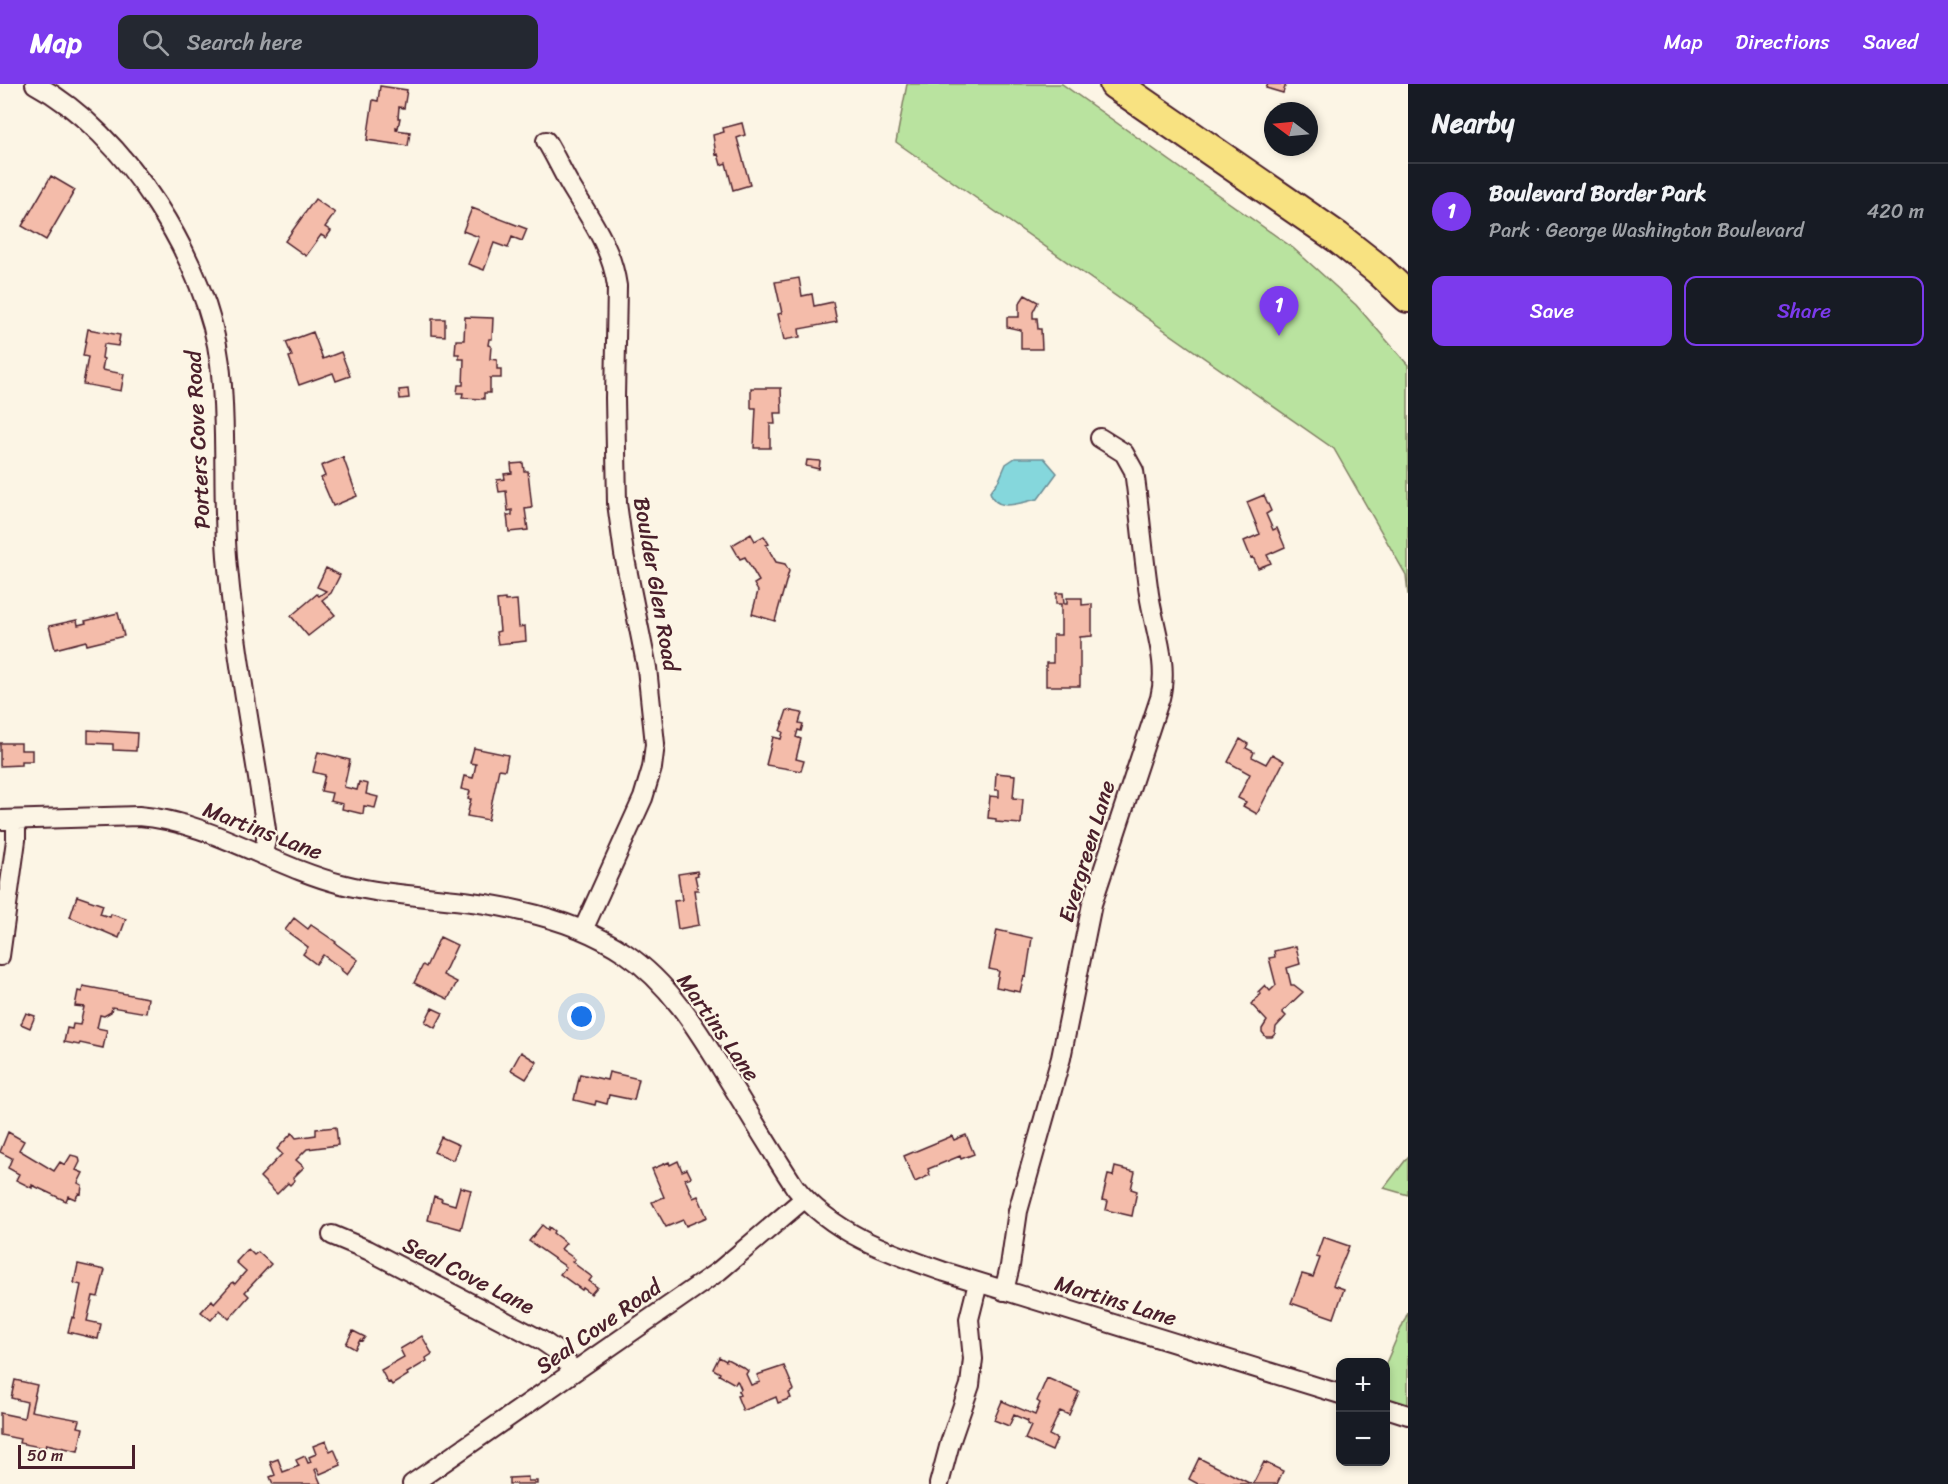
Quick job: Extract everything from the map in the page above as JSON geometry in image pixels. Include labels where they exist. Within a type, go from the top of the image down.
[{"type":"main road","points":[[1116,84],[1347,244],[1380,270],[1408,297]]},
{"type":"street","name":"Porters Cove Road","points":[[35,84],[56,97],[90,125],[148,190],[184,250],[205,298],[220,363],[227,566],[266,829],[266,841],[262,855]]},
{"type":"street","name":"Boulder Glen Road","points":[[546,141],[599,231],[614,268],[617,286],[615,422],[617,503],[624,554],[647,668],[655,744],[652,768],[643,798],[583,930]]},
{"type":"street","name":"Evergreen Lane","points":[[1004,1291],[1010,1266],[1014,1228],[1057,1073],[1092,904],[1164,682],[1163,665],[1149,595],[1134,471],[1124,453],[1100,438]]},
{"type":"street","name":"Martins Lane","points":[[8,820],[149,817],[184,826],[317,876],[355,887],[500,906],[531,913],[583,930],[603,939],[635,960],[658,980],[679,1004],[696,1026],[788,1176],[804,1198],[828,1220],[860,1238],[919,1263],[1336,1392]]},
{"type":"street","points":[[0,956],[16,840],[8,820]]},
{"type":"street","name":"Seal Cove Road","points":[[412,1484],[719,1271],[804,1198]]},
{"type":"street","name":"Seal Cove Lane","points":[[332,1234],[368,1250],[541,1340],[557,1351],[574,1371]]},
{"type":"street","points":[[939,1484],[970,1385],[973,1359],[969,1319],[978,1283]]},
{"type":"street","points":[[1390,1409],[1408,1415]]},
{"type":"green space","points":[[907,84],[1062,84],[1293,248],[1356,305],[1408,365],[1408,595],[1406,575],[1334,449],[896,142]]},
{"type":"green space","points":[[1408,1157],[1408,1195],[1384,1188]]},
{"type":"green space","points":[[1408,1312],[1408,1406],[1390,1400],[1390,1358],[1388,1358]]},
{"type":"water","points":[[1015,458],[1044,458],[1057,473],[1038,499],[1003,505],[993,499],[990,492],[999,480],[1006,464]]},
{"type":"building","points":[[1268,84],[1286,84],[1283,93],[1266,88]]},
{"type":"building","points":[[380,86],[407,90],[404,108],[399,107],[398,118],[400,118],[396,130],[410,132],[408,146],[367,140],[373,100],[378,101]]},
{"type":"building","points":[[742,123],[745,135],[737,138],[750,185],[733,190],[726,163],[721,165],[718,154],[716,155],[713,135],[724,132],[723,128]]},
{"type":"building","points":[[51,176],[75,190],[46,240],[22,226]]},
{"type":"building","points":[[315,199],[335,213],[325,227],[331,231],[326,238],[321,235],[306,256],[285,241]]},
{"type":"building","points":[[472,208],[527,229],[522,241],[512,237],[508,248],[494,243],[484,270],[468,264],[479,237],[463,231]]},
{"type":"building","points":[[799,278],[802,296],[812,294],[814,306],[833,302],[837,322],[799,329],[800,337],[784,340],[778,314],[782,313],[775,282]]},
{"type":"building","points":[[1025,295],[1038,302],[1033,318],[1037,318],[1038,329],[1041,329],[1042,349],[1021,349],[1021,330],[1007,327],[1007,317],[1019,317],[1019,304]]},
{"type":"building","points":[[465,317],[493,318],[492,339],[489,339],[488,345],[491,346],[490,359],[497,360],[497,369],[501,369],[501,378],[490,378],[490,393],[484,393],[484,399],[462,398],[463,393],[457,393],[458,385],[463,385],[464,359],[459,359],[459,354],[455,354],[456,340],[464,340]]},
{"type":"building","points":[[432,319],[445,319],[445,336],[432,335]]},
{"type":"building","points":[[88,329],[120,335],[118,346],[104,344],[102,370],[124,374],[121,391],[83,384],[88,357],[83,356]]},
{"type":"building","points":[[313,332],[323,359],[341,352],[350,376],[336,381],[333,373],[299,385],[286,342]]},
{"type":"building","points":[[751,388],[781,388],[782,413],[774,413],[775,424],[770,424],[770,448],[754,448],[756,408],[751,408]]},
{"type":"building","points":[[408,389],[409,398],[400,399],[399,390]]},
{"type":"building","points":[[343,457],[357,496],[333,506],[321,478],[325,476],[321,466]]},
{"type":"building","points":[[807,460],[820,461],[819,469],[806,466]]},
{"type":"building","points":[[523,463],[524,471],[528,471],[532,508],[525,509],[528,530],[509,532],[507,515],[512,515],[512,510],[508,511],[506,491],[499,492],[497,480],[505,479],[504,474],[512,473],[511,464]]},
{"type":"building","points":[[1264,495],[1271,511],[1266,514],[1273,530],[1277,528],[1285,547],[1267,555],[1271,563],[1258,568],[1244,541],[1260,534],[1247,502]]},
{"type":"building","points":[[751,534],[755,541],[764,536],[769,544],[766,545],[776,562],[785,564],[789,571],[775,621],[752,614],[758,591],[754,584],[759,581],[745,557],[740,559],[732,545]]},
{"type":"building","points":[[326,568],[340,575],[331,593],[322,600],[335,615],[308,636],[291,616],[317,594],[319,596],[326,591],[317,587]]},
{"type":"building","points":[[1056,593],[1063,593],[1064,604],[1067,604],[1067,598],[1082,598],[1082,605],[1092,604],[1092,636],[1080,637],[1080,686],[1046,686],[1046,663],[1053,663],[1053,635],[1061,635],[1061,604],[1056,604]]},
{"type":"building","points":[[505,599],[505,601],[517,600],[519,627],[525,626],[526,641],[498,644],[496,632],[500,631],[497,600]]},
{"type":"building","points":[[118,613],[124,636],[87,645],[86,641],[55,649],[49,626],[77,620],[78,625],[86,623],[85,621]]},
{"type":"building","points":[[787,710],[802,713],[799,723],[803,724],[796,737],[801,739],[796,759],[804,761],[801,771],[766,765],[773,737],[781,739],[783,732],[780,731]]},
{"type":"building","points":[[88,730],[137,733],[136,751],[113,750],[113,744],[88,743]]},
{"type":"building","points":[[1240,739],[1248,744],[1246,748],[1254,752],[1252,757],[1266,764],[1272,754],[1284,761],[1257,814],[1243,806],[1246,802],[1238,798],[1250,774],[1228,762]]},
{"type":"building","points":[[0,743],[21,743],[21,750],[32,750],[32,761],[21,761],[21,765],[0,766]]},
{"type":"building","points":[[474,748],[508,755],[505,770],[499,769],[488,820],[467,816],[471,799],[468,799],[470,791],[461,789],[464,776],[473,778],[476,764],[470,763]]},
{"type":"building","points":[[318,752],[350,760],[344,787],[357,790],[359,782],[368,784],[366,794],[378,797],[375,808],[364,806],[363,814],[342,809],[343,804],[330,801],[332,793],[321,791],[325,775],[313,772]]},
{"type":"building","points":[[996,773],[1015,775],[1013,798],[1023,799],[1021,824],[996,822],[996,819],[988,818],[990,796],[999,797],[999,790],[995,790]]},
{"type":"building","points":[[697,871],[698,875],[695,876],[698,890],[694,890],[699,925],[678,929],[674,901],[682,900],[678,874]]},
{"type":"building","points":[[77,896],[103,905],[100,914],[110,917],[111,914],[126,919],[119,938],[70,917]]},
{"type":"building","points":[[294,918],[308,929],[311,925],[358,960],[347,975],[323,955],[316,964],[303,954],[308,947],[285,930]]},
{"type":"building","points":[[997,930],[1032,938],[1026,977],[1024,976],[1020,992],[996,987],[999,971],[989,969]]},
{"type":"building","points":[[440,937],[457,945],[443,975],[457,982],[448,999],[414,983],[423,965],[426,967]]},
{"type":"building","points":[[1296,946],[1300,964],[1287,968],[1291,985],[1303,992],[1282,1012],[1286,1016],[1276,1027],[1275,1034],[1272,1037],[1266,1037],[1262,1029],[1267,1021],[1251,1004],[1261,994],[1258,992],[1265,985],[1270,991],[1276,985],[1269,958],[1275,957],[1274,951]]},
{"type":"building","points":[[83,986],[148,998],[146,1013],[112,1007],[111,1012],[104,1016],[100,1015],[97,1028],[107,1030],[103,1048],[64,1042],[67,1028],[72,1029],[73,1024],[80,1025],[84,1007],[75,1006],[78,991],[82,992]]},
{"type":"building","points":[[432,1008],[443,1013],[435,1028],[425,1022]]},
{"type":"building","points":[[26,1013],[35,1016],[30,1028],[21,1024]]},
{"type":"building","points":[[521,1052],[537,1062],[526,1079],[511,1070]]},
{"type":"building","points":[[609,1072],[639,1079],[634,1100],[609,1095],[607,1104],[596,1101],[595,1105],[574,1100],[580,1074],[607,1080]]},
{"type":"building","points":[[336,1127],[338,1145],[307,1149],[296,1160],[304,1167],[293,1178],[295,1180],[290,1185],[288,1183],[277,1194],[260,1177],[282,1154],[277,1149],[292,1133],[296,1138],[316,1135],[316,1129]]},
{"type":"building","points":[[8,1132],[24,1141],[19,1150],[54,1171],[60,1162],[65,1165],[71,1155],[79,1157],[80,1162],[76,1170],[83,1173],[78,1183],[82,1185],[81,1194],[79,1193],[75,1199],[68,1196],[66,1201],[16,1180],[19,1174],[8,1168],[12,1158],[0,1152]]},
{"type":"building","points":[[966,1135],[974,1154],[961,1159],[960,1156],[928,1169],[930,1175],[915,1182],[904,1156],[952,1136],[954,1140]]},
{"type":"building","points":[[441,1137],[459,1145],[453,1160],[434,1152]]},
{"type":"building","points":[[678,1161],[682,1171],[687,1169],[691,1177],[685,1179],[693,1198],[698,1196],[707,1217],[686,1226],[683,1220],[666,1227],[652,1202],[664,1197],[652,1169]]},
{"type":"building","points":[[1115,1167],[1135,1172],[1131,1189],[1137,1191],[1132,1216],[1106,1210],[1108,1201],[1102,1200],[1108,1175],[1113,1176]]},
{"type":"building","points":[[460,1187],[471,1190],[461,1229],[428,1220],[434,1196],[442,1199],[441,1201],[455,1205]]},
{"type":"building","points":[[542,1225],[548,1230],[549,1227],[566,1243],[561,1249],[575,1259],[572,1262],[592,1277],[589,1281],[597,1287],[591,1294],[560,1274],[566,1267],[529,1241]]},
{"type":"building","points":[[1323,1237],[1349,1246],[1333,1285],[1344,1289],[1334,1318],[1291,1303],[1302,1274],[1313,1277],[1320,1258],[1316,1257]]},
{"type":"building","points":[[248,1249],[254,1255],[258,1252],[271,1264],[245,1292],[249,1296],[229,1319],[220,1310],[211,1320],[201,1312],[212,1300],[214,1303],[233,1282],[235,1284],[246,1271],[236,1262]]},
{"type":"building","points":[[78,1264],[105,1270],[98,1297],[93,1296],[87,1321],[101,1324],[98,1339],[68,1332],[72,1317],[74,1318],[81,1285],[74,1283]]},
{"type":"building","points":[[353,1331],[365,1337],[362,1341],[360,1340],[355,1349],[346,1344]]},
{"type":"building","points":[[422,1336],[432,1354],[426,1358],[427,1361],[392,1385],[388,1383],[381,1370],[404,1357],[400,1349]]},
{"type":"building","points":[[719,1357],[748,1371],[746,1374],[751,1385],[760,1382],[757,1375],[784,1366],[794,1390],[789,1393],[791,1398],[778,1403],[776,1397],[743,1411],[737,1396],[740,1395],[738,1391],[741,1389],[738,1382],[735,1384],[713,1369]]},
{"type":"building","points":[[1047,1378],[1079,1392],[1069,1415],[1060,1411],[1049,1435],[1057,1439],[1052,1451],[1025,1439],[1031,1426],[1027,1424],[1028,1421],[1014,1415],[1009,1426],[994,1420],[1002,1401],[1035,1415],[1040,1403],[1037,1401]]},
{"type":"building","points":[[15,1380],[37,1385],[31,1411],[80,1420],[78,1427],[83,1428],[78,1451],[46,1444],[45,1448],[19,1443],[20,1439],[0,1435],[0,1413],[24,1418],[27,1402],[11,1398]]},
{"type":"building","points":[[326,1441],[330,1451],[334,1449],[341,1465],[320,1474],[317,1468],[315,1470],[321,1484],[273,1484],[270,1477],[275,1475],[270,1462],[278,1459],[283,1472],[299,1466],[296,1460],[305,1456],[308,1463],[311,1462],[309,1457],[316,1454],[313,1446]]},
{"type":"building","points":[[1199,1458],[1251,1484],[1198,1484],[1189,1479]]},
{"type":"building","points":[[1264,1462],[1283,1471],[1277,1484],[1253,1484]]},
{"type":"building","points":[[528,1477],[528,1481],[537,1481],[537,1484],[509,1484],[509,1478]]},
{"type":"place","name":"Boulevard Border Park","points":[[1279,336]]}]
